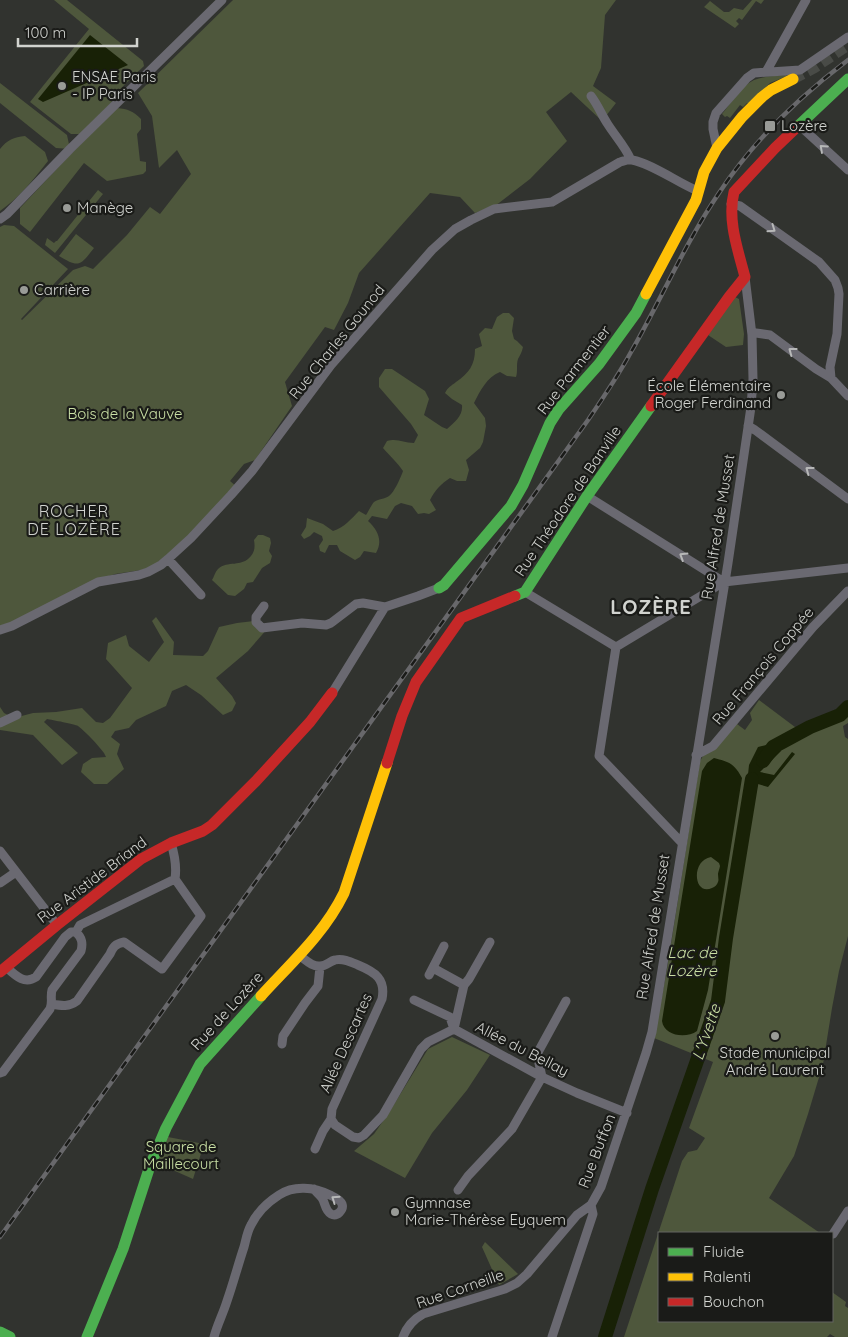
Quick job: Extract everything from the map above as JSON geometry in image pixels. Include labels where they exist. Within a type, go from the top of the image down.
[{"type":"street","points":[[0,219],[222,0]]},
{"type":"street","points":[[766,72],[806,0]]},
{"type":"street","points":[[717,148],[713,129],[716,113],[746,78],[754,73],[800,70],[848,37]]},
{"type":"street","name":"Rue Parmentier","points":[[439,588],[444,585],[511,506],[523,486],[550,422],[559,409],[599,364],[636,312],[696,200],[704,172],[717,148],[742,117],[762,97],[771,90],[793,79]]},
{"type":"street","points":[[831,378],[830,367],[843,294],[835,280],[819,262],[740,206],[731,204],[734,192],[738,186],[848,79]]},
{"type":"street","points":[[591,96],[631,160],[700,188]]},
{"type":"street","points":[[799,125],[848,170]]},
{"type":"street","name":"Rue Charles Gounod","points":[[0,630],[12,626],[98,582],[139,575],[161,565],[168,559],[191,538],[247,477],[331,365],[439,243],[455,229],[494,210],[552,202],[620,162],[631,160]]},
{"type":"street","name":"Rue Alfred de Musset","points":[[652,1032],[724,582],[748,426],[753,379],[752,335],[745,277],[731,204]]},
{"type":"street","name":"Rue Théodore de Banville","points":[[402,716],[424,668],[461,618],[525,592],[587,496],[745,277]]},
{"type":"street","points":[[752,335],[756,333],[770,335],[831,378],[848,396]]},
{"type":"street","points":[[748,426],[848,499]]},
{"type":"street","points":[[587,496],[724,582]]},
{"type":"street","points":[[168,559],[201,595]]},
{"type":"street","points":[[682,843],[598,756],[616,647],[724,582],[848,568]]},
{"type":"street","points":[[264,606],[256,617],[256,622],[262,628],[302,623],[326,625],[356,604],[363,603],[385,607],[439,588]]},
{"type":"street","name":"Rue François Coppée","points":[[696,754],[714,746],[813,627],[848,590]]},
{"type":"street","points":[[525,592],[616,647]]},
{"type":"street","points":[[332,693],[385,607]]},
{"type":"street","name":"Rue Aristide Briand","points":[[3,970],[141,859],[171,843],[203,831],[223,816],[310,722],[332,693]]},
{"type":"street","points":[[0,723],[17,715]]},
{"type":"street","name":"Rue de Lozère","points":[[88,1337],[123,1249],[150,1166],[166,1128],[200,1064],[277,978],[300,956],[335,911],[344,893],[402,716]]},
{"type":"street","points":[[52,1004],[60,1006],[71,1005],[77,1001],[113,947],[118,943],[124,942],[162,969],[200,916],[175,879],[177,868],[171,843]]},
{"type":"street","points":[[0,851],[57,925]]},
{"type":"street","points":[[0,884],[16,872]]},
{"type":"street","points":[[76,932],[80,925],[175,879]]},
{"type":"street","points":[[0,1073],[3,1072],[50,1009],[52,990],[81,952],[80,936],[76,932],[70,932],[36,977],[31,980],[26,981],[3,970]]},
{"type":"street","points":[[331,1119],[335,1125],[353,1137],[359,1138],[383,1115],[421,1049],[428,1042],[454,1029],[464,984],[470,980],[490,942]]},
{"type":"street","points":[[444,946],[431,971],[464,984]]},
{"type":"street","points":[[282,1044],[283,1036],[318,986],[320,966],[312,965],[300,956]]},
{"type":"street","name":"Allée Descartes","points":[[315,1149],[331,1119],[332,1109],[384,992],[376,975],[370,970],[346,960],[336,960],[320,966]]},
{"type":"street","name":"Allée du Bellay","points":[[414,1000],[450,1017],[454,1029],[542,1076],[577,1093],[627,1113]]},
{"type":"street","points":[[458,1190],[468,1176],[512,1129],[542,1076],[537,1054],[566,1001]]},
{"type":"street","name":"Rue Buffon","points":[[552,1337],[593,1214],[591,1205],[601,1187],[627,1113],[652,1032]]},
{"type":"street","points":[[214,1337],[227,1302],[250,1226],[257,1215],[281,1193],[292,1189],[314,1189]]},
{"type":"street","name":"Rue Corneille","points":[[403,1337],[409,1325],[416,1318],[424,1314],[505,1289],[518,1283],[577,1215],[591,1205]]},
{"type":"street","points":[[833,1233],[848,1211]]},
{"type":"street","points":[[0,1332],[10,1337]]},
{"type":"street","points":[[80,1337],[88,1337]]},
{"type":"green space","points":[[54,0],[67,0],[143,61],[144,66],[112,97],[114,100],[80,134],[71,134],[30,102],[89,29]]},
{"type":"green space","name":"Bois de la Vauve","points":[[233,0],[616,0],[605,15],[601,68],[593,86],[616,103],[602,121],[571,92],[546,112],[567,141],[530,179],[495,206],[475,213],[460,197],[430,193],[359,273],[348,303],[334,330],[325,327],[285,382],[292,406],[255,460],[244,464],[230,481],[237,487],[171,553],[148,569],[115,574],[97,580],[0,628],[0,227],[4,225],[14,226],[68,269],[22,320],[73,270],[85,266],[93,269],[127,235],[150,207],[160,214],[191,174],[177,150],[159,168],[152,116],[138,93]]},
{"type":"green space","points":[[752,0],[764,0],[761,4],[756,1],[742,20],[739,18],[736,21],[739,24],[735,28],[704,7],[710,1],[724,12],[729,12],[734,8],[743,10]]},
{"type":"green space","points":[[786,75],[770,83],[749,104],[747,103],[743,107],[740,105],[730,118],[722,114],[749,83],[770,76]]},
{"type":"green space","points":[[0,83],[67,135],[70,149],[56,148],[0,103]]},
{"type":"green space","points":[[117,108],[130,111],[141,119],[141,129],[137,134],[140,161],[146,162],[146,171],[143,174],[107,181],[84,163],[30,232],[20,224],[20,208]]},
{"type":"green space","points":[[25,136],[45,152],[48,161],[20,194],[0,211],[0,149],[5,143],[17,137]]},
{"type":"green space","points":[[98,190],[103,194],[55,253],[45,245],[47,238],[54,243],[57,241]]},
{"type":"green space","points":[[76,234],[94,248],[79,263],[71,262],[59,256]]},
{"type":"green space","points":[[733,296],[739,299],[744,334],[743,345],[726,347],[708,335]]},
{"type":"green space","points":[[503,313],[509,313],[514,318],[512,331],[514,339],[523,347],[522,352],[517,361],[516,377],[507,376],[500,372],[495,374],[484,385],[474,403],[485,418],[486,426],[480,448],[466,460],[469,470],[466,481],[457,481],[450,478],[441,485],[430,500],[436,510],[429,514],[418,514],[412,506],[401,503],[395,506],[387,519],[372,516],[368,521],[377,532],[379,540],[376,553],[364,551],[355,560],[340,551],[337,545],[329,545],[325,553],[320,551],[319,546],[323,540],[322,536],[314,532],[304,539],[301,535],[306,527],[307,518],[323,524],[333,531],[337,530],[359,511],[366,515],[374,502],[391,494],[399,481],[403,471],[383,448],[387,441],[391,440],[414,443],[418,435],[411,424],[379,387],[379,378],[385,369],[392,369],[425,391],[429,399],[424,415],[447,429],[460,416],[462,405],[445,393],[470,368],[474,360],[475,349],[482,346],[479,334],[485,328],[492,329],[497,317]]},
{"type":"green space","points":[[258,535],[270,538],[269,551],[272,556],[270,563],[262,568],[253,582],[247,583],[244,589],[235,596],[228,595],[212,580],[215,573],[222,566],[247,560],[253,552],[254,540]]},
{"type":"green space","points":[[156,617],[174,642],[173,655],[203,656],[208,651],[219,627],[254,621],[268,628],[248,651],[216,678],[236,703],[232,711],[223,715],[201,695],[186,685],[172,691],[166,706],[136,720],[129,728],[115,731],[111,737],[120,744],[117,754],[124,769],[107,784],[94,784],[81,772],[83,764],[92,758],[106,757],[95,742],[78,726],[47,719],[44,722],[78,753],[62,765],[33,735],[0,730],[0,707],[4,713],[14,718],[33,713],[82,708],[96,722],[103,723],[110,718],[132,688],[106,659],[108,643],[126,635],[129,646],[149,662],[164,642],[152,621]]},
{"type":"green space","name":"Stade municipal André Laurent","points":[[759,700],[799,730],[839,713],[848,704],[848,723],[843,726],[845,737],[848,739],[848,936],[839,971],[823,1064],[808,1114],[794,1156],[769,1198],[819,1232],[659,1232],[682,1161],[688,1152],[697,1150],[705,1138],[689,1128],[713,1062],[654,1038],[667,969],[700,761],[737,724],[745,730],[752,720],[750,713]]},
{"type":"green space","points":[[452,1037],[490,1055],[467,1090],[432,1133],[405,1178],[354,1151],[374,1134],[428,1049]]},
{"type":"green space","name":"Square de Maillecourt","points":[[168,1137],[204,1144],[193,1179],[157,1163]]},
{"type":"green space","name":"Stade municipal André Laurent","points":[[658,1234],[658,1322],[833,1322],[833,1293],[846,1302],[845,1306],[848,1308],[848,1337],[835,1337],[830,1334],[827,1337],[624,1337]]},
{"type":"green space","points":[[485,1242],[518,1274],[499,1285],[482,1247]]},
{"type":"water","points":[[90,35],[128,65],[43,102],[38,99]]},
{"type":"water","points":[[771,744],[781,751],[760,772],[774,775],[792,752],[795,754],[768,787],[758,784],[756,791],[748,797],[746,794],[749,765],[758,747]]},
{"type":"water","name":"Lac de Lozère","points":[[714,758],[727,762],[734,766],[742,778],[708,990],[697,1031],[687,1035],[676,1035],[667,1030],[662,1021],[702,771],[707,763]],"holes":[[[711,857],[719,863],[716,885],[706,889],[701,887],[697,877],[700,864]]]},
{"type":"waterway","name":"L'Yvette","points":[[763,761],[773,747],[810,727],[840,715],[848,707]]},
{"type":"waterway","name":"L'Yvette","points":[[605,1337],[652,1189],[718,1001],[726,938],[752,779]]},
{"type":"tunnel","points":[[793,79],[814,68],[848,45]]},
{"type":"railway","points":[[0,1237],[588,420],[626,361],[695,232],[732,174],[778,121],[812,89],[848,60]]},
{"type":"traffic: fast","points":[[797,127],[848,79]]},
{"type":"traffic: fast","points":[[439,588],[444,585],[511,506],[523,485],[550,423],[559,409],[599,364],[636,313],[646,294]]},
{"type":"traffic: fast","points":[[515,596],[525,592],[587,496],[651,406]]},
{"type":"traffic: fast","points":[[87,1337],[123,1249],[150,1166],[166,1128],[200,1064],[261,996]]},
{"type":"traffic: fast","points":[[0,1332],[10,1337]]},
{"type":"traffic: slow","points":[[646,294],[696,200],[704,172],[717,148],[742,117],[762,97],[771,90],[793,79]]},
{"type":"traffic: slow","points":[[261,996],[317,935],[336,908],[344,893],[387,763]]},
{"type":"traffic: jam","points":[[651,406],[745,277],[733,224],[732,203],[734,192],[797,127]]},
{"type":"traffic: jam","points":[[387,763],[402,716],[416,682],[461,618],[515,596]]},
{"type":"traffic: jam","points":[[0,972],[141,859],[171,843],[203,831],[212,825],[256,781],[310,722],[332,693]]},
{"type":"place","name":"ENSAE Paris - IP Paris","points":[[62,86]]},
{"type":"place","name":"Lozère","points":[[770,126]]},
{"type":"place","name":"Manège","points":[[67,208]]},
{"type":"place","name":"Carrière","points":[[24,290]]},
{"type":"place","name":"École Élémentaire Roger Ferdinand","points":[[781,395]]},
{"type":"place","name":"Stade municipal André Laurent","points":[[775,1036]]},
{"type":"place","name":"Gymnase Marie-Thérèse Eyquem","points":[[395,1212]]},
{"type":"district","name":"ROCHER DE LOZÈRE","points":[[74,520]]},
{"type":"district","name":"LOZÈRE","points":[[651,607]]}]
